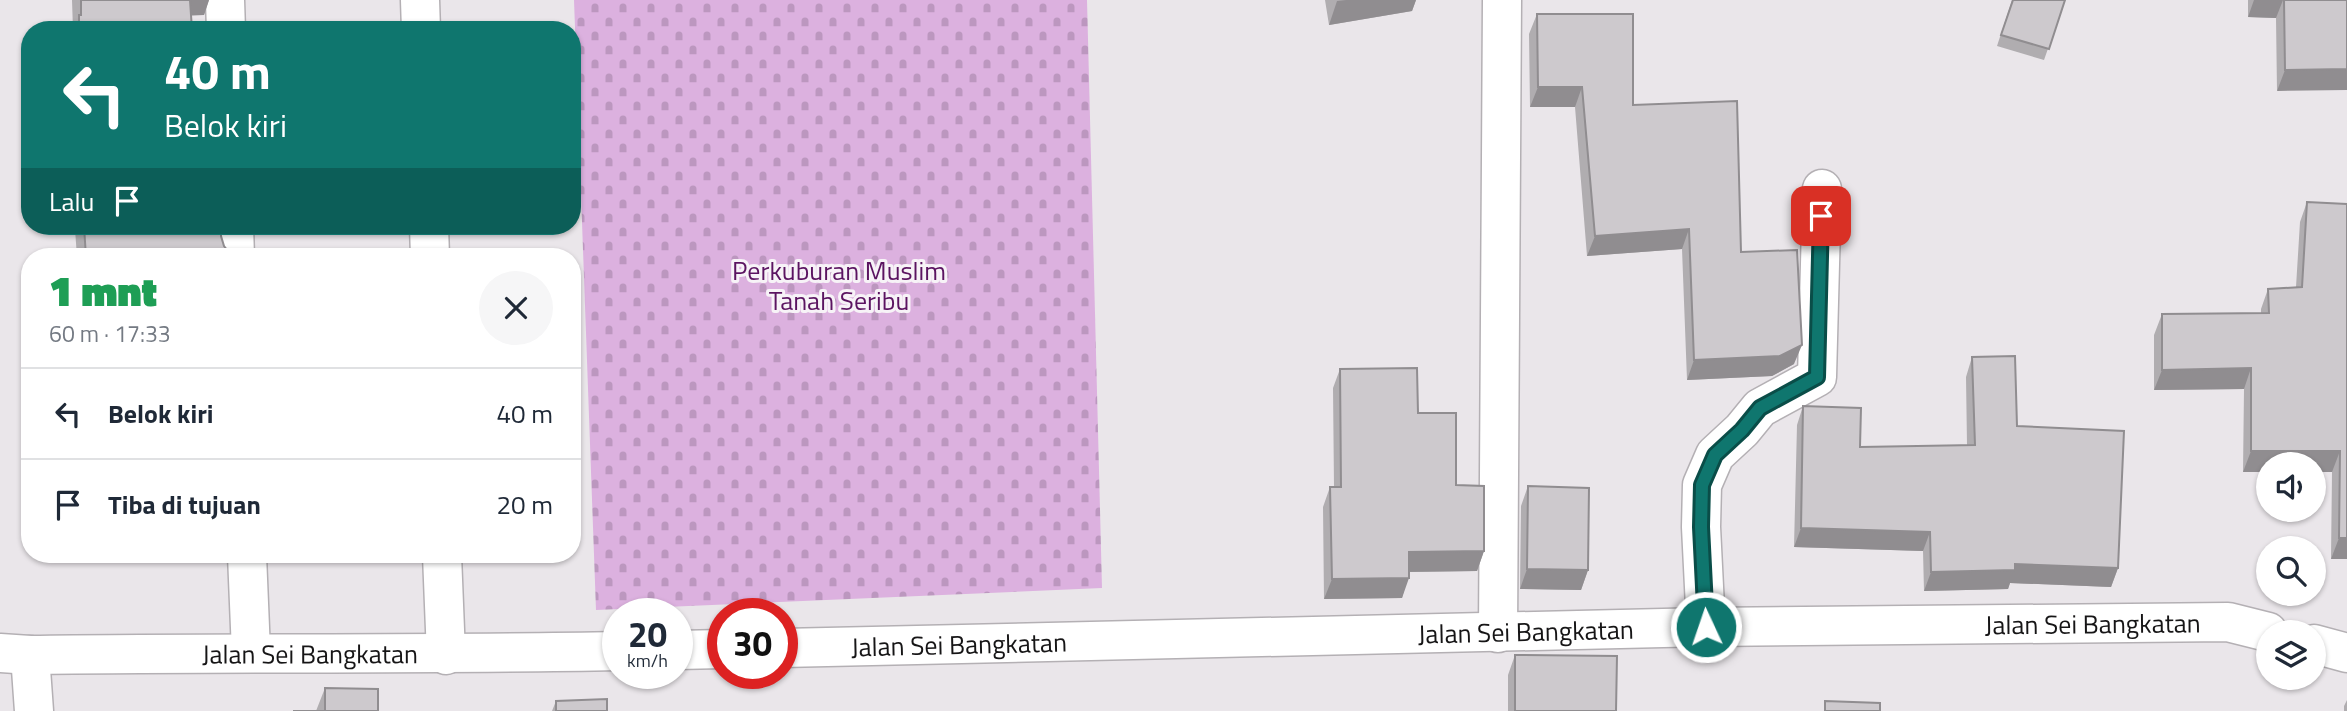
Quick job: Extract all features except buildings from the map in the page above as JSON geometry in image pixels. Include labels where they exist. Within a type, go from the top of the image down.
[{"type":"street","points":[[225,0],[226,21]]},
{"type":"street","points":[[419,0],[420,21]]},
{"type":"street","points":[[1498,633],[1509,3]]},
{"type":"street","points":[[1706,627],[1701,527],[1702,485],[1715,455],[1742,430],[1760,408],[1817,377],[1822,189]]},
{"type":"street","points":[[247,563],[251,652]]},
{"type":"street","points":[[442,563],[446,654]]},
{"type":"street","name":"Jalan Sei Bangkatan","points":[[798,648],[1706,627],[2228,622],[2256,629]]},
{"type":"street","points":[[2326,647],[2347,653]]},
{"type":"street","name":"Jalan Sei Bangkatan","points":[[15,654],[602,651]]},
{"type":"street","points":[[15,654],[34,711]]},
{"type":"green space","name":"Perkuburan Muslim Tanah Seribu","points":[[574,0],[1087,0],[1102,588],[798,601],[798,598],[707,598],[707,605],[693,606],[693,598],[602,598],[602,610],[596,610],[581,194],[581,21],[575,21]]},
{"type":"route","points":[[1706,627],[1701,527],[1702,485],[1715,455],[1742,430],[1760,408],[1817,377],[1821,216]]}]
